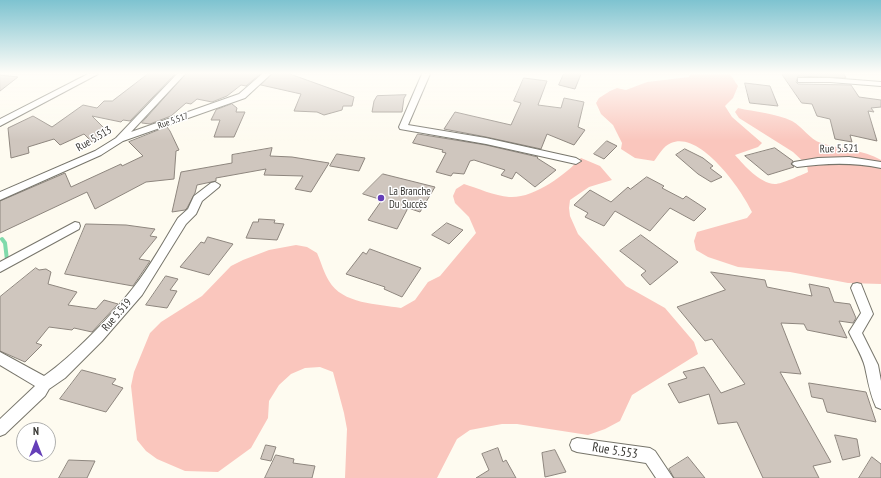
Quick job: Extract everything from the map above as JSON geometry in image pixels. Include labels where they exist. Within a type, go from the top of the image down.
[{"type":"street","points":[[0,123],[51,96]]},
{"type":"street","name":"Rue 5.513","points":[[0,196],[98,153],[119,140],[160,96]]},
{"type":"street","name":"Rue 5.517","points":[[119,140],[241,96]]},
{"type":"street","points":[[416,96],[403,128],[486,141],[576,161]]},
{"type":"street","name":"Rue 5.521","points":[[797,164],[852,159],[881,165]]},
{"type":"street","name":"Rue 5.519","points":[[0,429],[40,391],[44,384],[60,373],[97,337],[138,291],[182,221],[192,211],[198,200],[216,185]]},
{"type":"street","points":[[0,267],[75,226]]},
{"type":"street","points":[[857,288],[867,314],[855,332],[871,365],[876,390],[881,402]]},
{"type":"street","points":[[0,358],[44,384]]},
{"type":"street","name":"Rue 5.553","points":[[577,445],[650,456],[665,478]]},
{"type":"shaded area","points":[[602,96],[734,96],[725,106],[732,117],[762,143],[758,147],[735,155],[753,173],[763,181],[769,183],[778,184],[808,172],[807,165],[793,152],[739,118],[735,112],[738,108],[772,114],[785,118],[792,121],[809,136],[821,143],[867,154],[881,160],[881,284],[848,283],[790,272],[738,267],[708,257],[696,250],[694,241],[697,232],[747,218],[752,212],[747,202],[719,164],[707,153],[694,145],[682,141],[668,144],[663,148],[654,161],[635,158],[621,149],[622,143],[613,125],[601,114],[596,103]]},
{"type":"shaded area","points":[[581,158],[600,166],[612,180],[589,187],[570,200],[570,216],[578,234],[626,286],[665,308],[694,342],[698,354],[632,395],[620,421],[605,429],[588,435],[517,424],[502,424],[470,430],[457,439],[437,478],[345,478],[347,429],[344,413],[333,372],[320,367],[305,368],[291,374],[279,385],[269,401],[268,418],[251,448],[218,472],[185,471],[157,459],[146,451],[137,440],[131,386],[134,372],[150,333],[161,322],[202,296],[231,266],[269,250],[296,245],[307,247],[317,253],[329,281],[335,289],[342,294],[361,302],[401,308],[415,300],[428,282],[440,276],[476,233],[469,217],[455,203],[453,196],[456,189],[464,184],[498,195],[518,197],[548,185],[566,172]]},
{"type":"building","points":[[118,96],[154,96],[130,121],[123,120],[121,122],[92,116],[106,130],[104,131],[108,135],[92,142],[84,134],[60,145],[54,139],[28,147],[29,153],[11,158],[8,128],[33,116],[52,127],[83,105],[97,108],[104,101],[112,101]]},
{"type":"building","points":[[166,96],[226,96],[212,102],[197,99],[191,104],[186,103],[171,116],[150,124],[142,123]]},
{"type":"building","points":[[300,96],[354,97],[352,106],[343,106],[342,110],[324,115],[317,112],[294,111]]},
{"type":"building","points":[[377,96],[405,96],[402,112],[372,112],[374,101]]},
{"type":"building","points":[[516,96],[541,96],[538,105],[561,108],[564,98],[584,102],[578,127],[585,130],[574,145],[547,134],[541,149],[444,129],[455,112],[511,125],[521,103],[514,101]]},
{"type":"building","points":[[748,96],[774,96],[778,106],[750,103]]},
{"type":"building","points":[[797,96],[859,96],[881,100],[881,107],[871,108],[874,112],[868,111],[877,141],[850,135],[852,142],[835,139],[830,119],[817,116],[812,104],[802,103]]},
{"type":"building","points":[[232,104],[237,108],[236,112],[245,112],[234,137],[214,137],[220,120],[211,120],[216,110]]},
{"type":"building","points":[[167,127],[179,150],[176,151],[174,179],[146,182],[95,209],[87,192],[0,233],[0,201],[65,173],[71,187],[121,164],[122,166],[143,156],[129,142]]},
{"type":"building","points":[[418,134],[486,145],[538,157],[537,158],[556,170],[535,187],[516,172],[512,179],[501,175],[505,170],[474,160],[470,161],[464,174],[453,173],[451,176],[436,172],[446,153],[442,152],[443,150],[413,143]]},
{"type":"building","points":[[607,141],[617,146],[604,159],[594,154]]},
{"type":"building","points":[[272,148],[270,156],[292,157],[329,163],[311,192],[295,189],[303,176],[264,175],[266,169],[216,178],[216,181],[197,185],[195,193],[187,208],[185,210],[172,212],[181,172],[232,163],[232,155]]},
{"type":"building","points":[[775,148],[793,161],[791,164],[794,167],[768,175],[745,156]]},
{"type":"building","points":[[685,149],[703,158],[713,166],[710,168],[722,177],[711,182],[698,174],[676,155]]},
{"type":"building","points":[[337,154],[365,158],[359,171],[330,166]]},
{"type":"building","points":[[383,174],[435,187],[420,212],[408,208],[397,229],[368,220],[382,200],[363,194]]},
{"type":"building","points":[[647,177],[664,186],[662,188],[683,199],[686,196],[706,209],[694,221],[670,208],[650,231],[615,211],[604,226],[585,217],[588,213],[574,205],[590,190],[611,202],[628,187],[630,189]]},
{"type":"building","points":[[259,219],[275,220],[274,223],[284,224],[277,240],[246,238],[253,222],[258,222]]},
{"type":"building","points":[[447,223],[463,230],[449,244],[432,235]]},
{"type":"building","points":[[86,224],[126,225],[155,229],[150,236],[157,237],[139,259],[150,261],[133,286],[65,274]]},
{"type":"building","points":[[641,235],[678,262],[650,285],[641,275],[646,271],[620,251]]},
{"type":"building","points":[[208,237],[233,244],[209,275],[180,267],[201,242],[204,243]]},
{"type":"building","points":[[370,249],[421,268],[402,297],[384,289],[385,287],[346,274],[363,252],[366,254]]},
{"type":"building","points":[[36,268],[39,270],[46,269],[51,272],[48,284],[77,292],[68,305],[96,309],[104,300],[118,304],[92,332],[74,328],[72,330],[49,327],[36,343],[42,345],[25,362],[0,351],[0,297]]},
{"type":"building","points":[[711,272],[765,280],[767,287],[812,296],[809,284],[829,288],[834,302],[850,304],[856,318],[853,323],[839,321],[847,338],[807,330],[804,324],[781,323],[801,374],[780,372],[831,462],[813,466],[819,478],[763,478],[737,422],[718,424],[709,394],[679,403],[668,384],[687,378],[683,372],[704,367],[721,393],[745,384],[712,339],[705,341],[677,307],[725,290]]},
{"type":"building","points":[[166,276],[178,279],[170,290],[177,291],[167,308],[146,305]]},
{"type":"building","points":[[82,370],[116,379],[112,384],[123,388],[106,412],[60,399]]},
{"type":"building","points":[[809,383],[866,392],[876,422],[827,412],[823,399],[812,397]]},
{"type":"building","points":[[835,435],[857,439],[860,456],[843,460]]},
{"type":"building","points":[[266,445],[276,447],[271,461],[261,459]]},
{"type":"building","points":[[498,448],[503,462],[506,460],[516,478],[476,478],[489,470],[482,454]]},
{"type":"building","points":[[555,450],[566,472],[545,477],[542,453]]},
{"type":"building","points":[[276,455],[294,459],[293,463],[315,466],[312,478],[265,478]]},
{"type":"building","points":[[688,457],[705,478],[674,478],[669,469]]},
{"type":"building","points":[[872,457],[881,464],[881,478],[859,478]]},
{"type":"building","points":[[69,460],[95,461],[87,478],[59,478]]},
{"type":"waterway","points":[[2,239],[5,243],[7,260]]},
{"type":"place","name":"La Branche Du Succès","points":[[381,198]]}]
